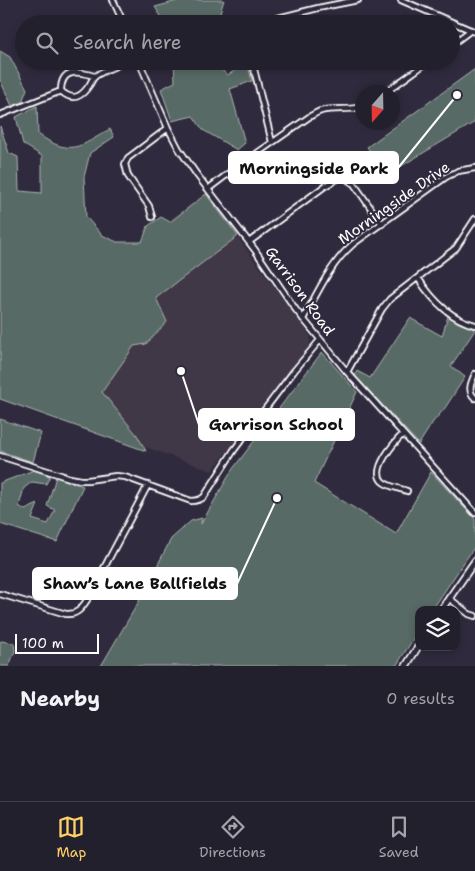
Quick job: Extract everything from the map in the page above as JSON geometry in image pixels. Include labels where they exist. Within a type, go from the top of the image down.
[{"type":"street","points":[[113,0],[120,15]]},
{"type":"street","points":[[290,15],[355,0]]},
{"type":"street","points":[[401,0],[436,15]]},
{"type":"street","points":[[460,25],[473,31]]},
{"type":"street","points":[[460,39],[473,31]]},
{"type":"street","points":[[61,91],[69,96],[80,96],[94,76],[107,70]]},
{"type":"street","name":"Garrison Road","points":[[143,70],[179,149],[303,319],[347,372],[475,513]]},
{"type":"street","points":[[254,70],[272,142]]},
{"type":"street","points":[[396,85],[417,70]]},
{"type":"street","points":[[61,91],[63,80],[70,73],[82,72],[94,76]]},
{"type":"street","points":[[0,115],[61,91]]},
{"type":"street","points":[[208,189],[309,117],[321,111],[355,108]]},
{"type":"street","points":[[152,217],[149,206],[128,176],[124,164],[128,158],[168,128]]},
{"type":"street","name":"Morningside Drive","points":[[303,319],[328,274],[343,253],[353,244],[452,174],[475,168]]},
{"type":"street","points":[[248,242],[325,186],[337,178],[344,177],[354,184],[382,224]]},
{"type":"street","points":[[347,372],[382,309],[390,299],[456,248],[475,219]]},
{"type":"street","points":[[418,278],[437,302],[459,318],[475,325]]},
{"type":"street","points":[[0,456],[70,478],[88,480],[116,476],[125,477],[191,501],[201,500],[234,450],[320,340]]},
{"type":"street","points":[[475,374],[470,391],[475,398]]},
{"type":"street","points":[[403,434],[389,449],[380,467],[379,476],[385,483],[407,491]]},
{"type":"street","points":[[0,594],[66,614],[76,614],[87,600],[148,485]]},
{"type":"street","points":[[444,606],[475,561]]},
{"type":"street","points":[[449,598],[469,614],[475,616]]},
{"type":"street","points":[[406,666],[415,651]]},
{"type":"shaded area","points":[[206,194],[310,336],[309,346],[212,471],[0,395],[0,333],[14,330]]},
{"type":"green space","points":[[181,0],[224,0],[219,15],[160,15],[155,7]]},
{"type":"green space","points":[[0,51],[10,57],[15,70],[17,70],[27,89],[22,102],[12,106],[0,80]]},
{"type":"green space","points":[[475,69],[475,122],[388,174],[367,147],[391,130],[400,130],[400,123]]},
{"type":"green space","points":[[174,70],[222,70],[228,75],[235,70],[249,70],[252,81],[230,89],[245,143],[237,150],[203,130],[193,116],[172,121],[161,89],[175,82]]},
{"type":"green space","points":[[37,106],[38,134],[59,145],[75,147],[82,145],[110,129],[114,137],[90,153],[84,177],[86,217],[102,235],[117,242],[142,242],[148,226],[161,217],[170,222],[206,194],[238,236],[156,298],[167,322],[146,344],[134,346],[102,392],[137,435],[146,451],[0,399],[0,126],[9,153],[18,157],[19,191],[42,193],[42,156],[23,144],[16,117]]},
{"type":"green space","points":[[448,316],[475,330],[451,366],[465,377],[419,444],[355,376],[357,371],[370,378],[410,318],[442,336]]},
{"type":"green space","points":[[322,352],[357,392],[314,483],[396,534],[431,472],[475,519],[475,546],[435,606],[415,606],[415,636],[396,666],[101,666],[138,603],[171,539],[191,521],[202,518],[201,524],[232,470]]},
{"type":"green space","points":[[0,419],[41,433],[33,462],[0,451]]},
{"type":"green space","points":[[34,470],[50,476],[46,484],[32,482],[24,488],[19,506],[25,510],[38,504],[32,519],[48,524],[55,510],[47,506],[56,477],[83,486],[57,542],[0,524],[0,483]]},
{"type":"green space","points":[[1,641],[14,643],[15,651],[9,666],[0,666]]},
{"type":"place","name":"Morningside Park","points":[[457,95]]},
{"type":"place","name":"Garrison School","points":[[181,371]]},
{"type":"place","name":"Shaw’s Lane Ballfields","points":[[277,498]]}]
